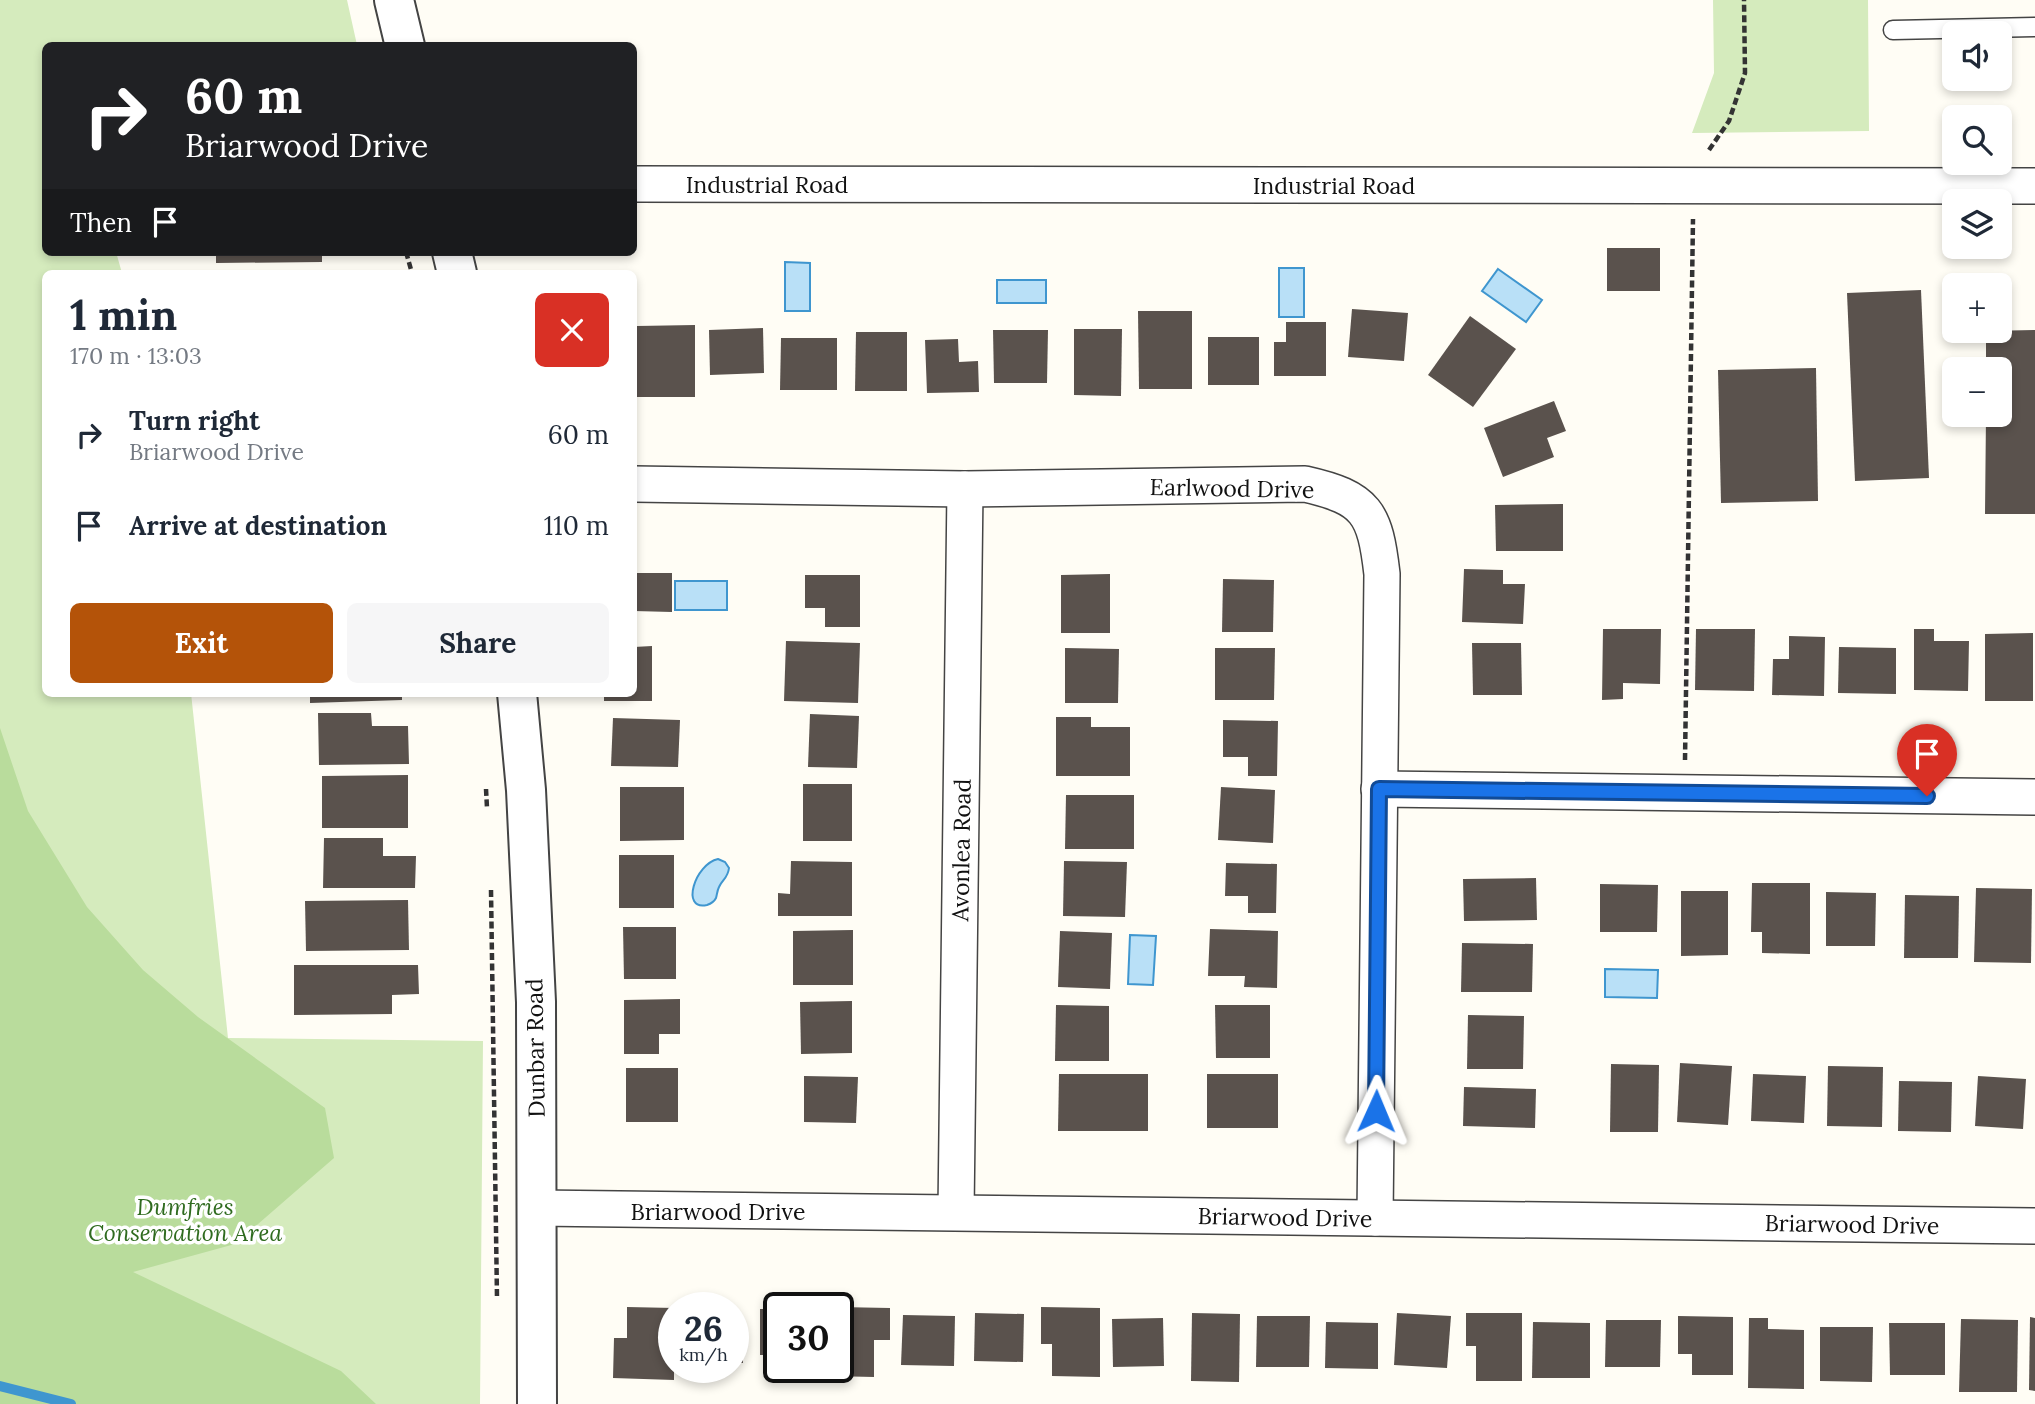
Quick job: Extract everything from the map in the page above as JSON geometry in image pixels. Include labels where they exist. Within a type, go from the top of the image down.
[{"type":"street","points":[[394,0],[404,42]]},
{"type":"street","name":"Industrial Road","points":[[637,184],[2035,186]]},
{"type":"street","name":"Earlwood Drive","points":[[637,484],[965,489],[1305,484],[1336,491],[1364,509],[1378,535],[1382,574],[1375,1219]]},
{"type":"street","name":"Avonlea Road","points":[[956,1212],[965,489]]},
{"type":"street","name":"Dunbar Road","points":[[517,697],[526,790],[536,1002],[537,1404]]},
{"type":"street","points":[[1379,789],[2035,797]]},
{"type":"street","name":"Briarwood Drive","points":[[536,1208],[2035,1226]]},
{"type":"lane","points":[[1893,30],[2035,27]]},
{"type":"path","points":[[1700,150],[1710,150],[1730,121],[1745,73],[1744,0]]},
{"type":"path","points":[[1684,794],[1693,215]]},
{"type":"path","points":[[485,776],[487,818]]},
{"type":"path","points":[[491,887],[497,1306]]},
{"type":"green space","name":"Dumfries Conservation Area","points":[[0,0],[347,0],[356,42],[42,42],[42,256],[117,256],[121,270],[42,270],[42,697],[191,697],[228,1038],[483,1041],[480,1404],[0,1404]]},
{"type":"green space","points":[[1713,0],[1868,0],[1869,131],[1692,133],[1714,73]]},
{"type":"green space","points":[[0,728],[28,811],[87,907],[143,970],[198,1017],[325,1108],[334,1158],[235,1244],[133,1272],[341,1371],[376,1404],[0,1404]]},
{"type":"water","points":[[785,262],[810,263],[810,311],[785,311]]},
{"type":"water","points":[[1279,268],[1304,268],[1304,317],[1279,317]]},
{"type":"water","points":[[1498,269],[1542,300],[1526,322],[1482,291]]},
{"type":"water","points":[[997,280],[1046,280],[1046,303],[997,303]]},
{"type":"water","points":[[675,581],[727,581],[727,610],[675,610]]},
{"type":"water","points":[[718,859],[725,862],[729,868],[727,874],[714,901],[699,905],[694,901],[693,894],[697,877],[710,863]]},
{"type":"water","points":[[1130,935],[1156,936],[1153,985],[1128,984]]},
{"type":"water","points":[[1605,969],[1658,970],[1657,998],[1605,997]]},
{"type":"building","points":[[1607,248],[1660,248],[1660,291],[1607,291]]},
{"type":"building","points":[[216,256],[322,256],[322,262],[216,263]]},
{"type":"building","points":[[1921,290],[1929,478],[1855,481],[1847,293]]},
{"type":"building","points":[[1352,309],[1408,313],[1404,361],[1348,357]]},
{"type":"building","points":[[1138,311],[1192,311],[1192,389],[1139,389]]},
{"type":"building","points":[[1470,316],[1516,349],[1473,407],[1428,375]]},
{"type":"building","points":[[1286,322],[1326,322],[1326,376],[1274,376],[1274,342],[1286,342]]},
{"type":"building","points":[[695,325],[695,397],[637,397],[637,326]]},
{"type":"building","points":[[763,328],[764,373],[710,375],[709,330]]},
{"type":"building","points":[[1074,329],[1122,329],[1121,396],[1074,395]]},
{"type":"building","points":[[993,330],[1048,330],[1047,383],[994,383]]},
{"type":"building","points":[[2012,330],[2035,330],[2035,514],[1985,514],[1986,427],[2012,427],[2012,357],[1986,357],[1986,343],[2012,343]]},
{"type":"building","points":[[856,332],[907,332],[907,391],[855,391]]},
{"type":"building","points":[[1208,337],[1259,337],[1259,385],[1208,385]]},
{"type":"building","points":[[781,338],[837,338],[837,390],[780,390]]},
{"type":"building","points":[[958,339],[959,362],[978,361],[979,392],[927,393],[925,340]]},
{"type":"building","points":[[1816,368],[1818,501],[1721,503],[1718,370]]},
{"type":"building","points":[[1554,401],[1566,431],[1547,438],[1554,457],[1503,477],[1484,428]]},
{"type":"building","points":[[1563,504],[1563,551],[1496,551],[1495,505]]},
{"type":"building","points":[[1464,569],[1503,570],[1503,584],[1525,584],[1523,624],[1462,622]]},
{"type":"building","points":[[637,573],[672,573],[672,612],[637,611]]},
{"type":"building","points":[[1110,574],[1110,633],[1061,633],[1061,575]]},
{"type":"building","points":[[805,575],[860,575],[860,627],[825,627],[825,608],[805,608]]},
{"type":"building","points":[[1223,579],[1274,580],[1273,632],[1222,632]]},
{"type":"building","points":[[1603,629],[1661,629],[1660,684],[1623,683],[1623,699],[1602,700]]},
{"type":"building","points":[[1696,629],[1755,629],[1754,691],[1695,690]]},
{"type":"building","points":[[1914,629],[1934,629],[1934,641],[1969,641],[1968,691],[1914,690]]},
{"type":"building","points":[[2033,633],[2033,701],[1985,701],[1985,634]]},
{"type":"building","points":[[1789,636],[1825,637],[1824,696],[1772,695],[1773,659],[1789,659]]},
{"type":"building","points":[[786,641],[860,643],[858,703],[784,701]]},
{"type":"building","points":[[1472,643],[1521,643],[1522,695],[1473,695]]},
{"type":"building","points":[[652,646],[652,701],[604,701],[604,697],[637,697],[637,647]]},
{"type":"building","points":[[1839,647],[1896,648],[1896,694],[1838,693]]},
{"type":"building","points":[[1065,648],[1119,649],[1118,703],[1065,703]]},
{"type":"building","points":[[1215,648],[1275,648],[1274,700],[1215,700]]},
{"type":"building","points":[[310,697],[402,697],[402,700],[310,703]]},
{"type":"building","points":[[318,713],[371,713],[372,726],[408,726],[409,764],[319,765]]},
{"type":"building","points":[[810,714],[859,716],[857,768],[808,767]]},
{"type":"building","points":[[1056,717],[1091,717],[1091,727],[1130,727],[1130,776],[1056,776]]},
{"type":"building","points":[[613,718],[680,720],[678,767],[611,766]]},
{"type":"building","points":[[1223,720],[1278,721],[1277,776],[1248,776],[1248,757],[1223,757]]},
{"type":"building","points":[[408,775],[408,828],[322,828],[322,776]]},
{"type":"building","points":[[803,784],[852,784],[852,841],[803,841]]},
{"type":"building","points":[[620,787],[684,787],[684,840],[620,841]]},
{"type":"building","points":[[1221,787],[1275,790],[1273,843],[1218,840]]},
{"type":"building","points":[[1066,795],[1134,795],[1134,849],[1065,849]]},
{"type":"building","points":[[324,838],[383,838],[383,856],[416,856],[415,888],[323,888]]},
{"type":"building","points":[[619,855],[674,855],[674,908],[619,908]]},
{"type":"building","points":[[791,861],[852,862],[852,916],[778,916],[778,893],[790,894]]},
{"type":"building","points":[[1064,861],[1127,862],[1125,917],[1063,916]]},
{"type":"building","points":[[1226,863],[1277,864],[1276,913],[1248,913],[1248,896],[1225,896]]},
{"type":"building","points":[[1536,878],[1537,920],[1464,921],[1463,879]]},
{"type":"building","points":[[1752,883],[1810,883],[1810,954],[1762,953],[1762,932],[1751,932]]},
{"type":"building","points":[[1600,884],[1658,885],[1657,932],[1600,932]]},
{"type":"building","points":[[1976,888],[2032,889],[2031,963],[1974,962]]},
{"type":"building","points":[[1681,891],[1728,891],[1728,955],[1681,956]]},
{"type":"building","points":[[1826,892],[1876,893],[1875,946],[1826,946]]},
{"type":"building","points":[[1905,895],[1959,896],[1958,958],[1904,958]]},
{"type":"building","points":[[408,900],[409,950],[306,951],[305,901]]},
{"type":"building","points":[[623,927],[676,927],[676,979],[624,979]]},
{"type":"building","points":[[1210,929],[1278,931],[1277,988],[1244,987],[1245,976],[1208,976]]},
{"type":"building","points":[[853,930],[853,985],[793,985],[793,931]]},
{"type":"building","points":[[1060,931],[1112,933],[1110,989],[1058,987]]},
{"type":"building","points":[[1462,943],[1533,944],[1532,992],[1461,992]]},
{"type":"building","points":[[294,965],[418,965],[419,994],[392,995],[392,1014],[294,1015]]},
{"type":"building","points":[[680,999],[680,1034],[659,1034],[659,1054],[624,1054],[624,1000]]},
{"type":"building","points":[[852,1001],[852,1053],[801,1054],[800,1002]]},
{"type":"building","points":[[1056,1005],[1109,1006],[1109,1061],[1055,1061]]},
{"type":"building","points":[[1215,1005],[1270,1005],[1270,1058],[1216,1058]]},
{"type":"building","points":[[1468,1015],[1524,1016],[1523,1069],[1467,1069]]},
{"type":"building","points":[[1680,1063],[1732,1066],[1728,1125],[1677,1122]]},
{"type":"building","points":[[1611,1064],[1659,1065],[1658,1132],[1610,1132]]},
{"type":"building","points":[[1828,1066],[1883,1067],[1882,1127],[1827,1126]]},
{"type":"building","points":[[626,1068],[678,1068],[678,1122],[626,1122]]},
{"type":"building","points":[[1059,1074],[1148,1074],[1148,1131],[1058,1131]]},
{"type":"building","points":[[1207,1074],[1278,1074],[1278,1128],[1207,1128]]},
{"type":"building","points":[[1753,1074],[1806,1076],[1804,1123],[1751,1121]]},
{"type":"building","points":[[804,1076],[858,1077],[856,1123],[804,1122]]},
{"type":"building","points":[[1978,1076],[2026,1079],[2023,1129],[1975,1126]]},
{"type":"building","points":[[1899,1081],[1952,1082],[1951,1132],[1898,1131]]},
{"type":"building","points":[[1464,1087],[1536,1089],[1535,1128],[1463,1126]]},
{"type":"building","points":[[627,1307],[658,1308],[658,1379],[613,1378],[614,1338],[627,1338]]},
{"type":"building","points":[[854,1307],[890,1308],[890,1340],[874,1340],[874,1377],[854,1377]]},
{"type":"building","points":[[1041,1307],[1100,1308],[1100,1377],[1052,1376],[1052,1344],[1041,1344]]},
{"type":"building","points":[[760,1309],[763,1309],[763,1355],[760,1355]]},
{"type":"building","points":[[975,1313],[1024,1314],[1023,1362],[974,1361]]},
{"type":"building","points":[[1192,1313],[1240,1314],[1239,1382],[1191,1381]]},
{"type":"building","points":[[1397,1313],[1451,1316],[1447,1368],[1394,1365]]},
{"type":"building","points":[[1466,1313],[1522,1313],[1522,1381],[1476,1381],[1476,1346],[1466,1346]]},
{"type":"building","points":[[903,1315],[955,1316],[954,1366],[901,1365]]},
{"type":"building","points":[[1257,1316],[1310,1316],[1309,1367],[1256,1367]]},
{"type":"building","points":[[1678,1316],[1733,1317],[1733,1375],[1692,1375],[1692,1354],[1678,1354]]},
{"type":"building","points":[[2030,1317],[2035,1318],[2035,1391],[2029,1390]]},
{"type":"building","points":[[1163,1318],[1164,1366],[1113,1367],[1112,1319]]},
{"type":"building","points":[[1749,1318],[1768,1318],[1768,1329],[1804,1330],[1804,1389],[1748,1388]]},
{"type":"building","points":[[1961,1319],[2018,1320],[2017,1392],[1959,1392]]},
{"type":"building","points":[[1606,1320],[1661,1320],[1660,1367],[1605,1367]]},
{"type":"building","points":[[1326,1322],[1378,1323],[1378,1369],[1325,1368]]},
{"type":"building","points":[[1533,1322],[1590,1323],[1590,1378],[1532,1378]]},
{"type":"building","points":[[1889,1323],[1945,1323],[1945,1375],[1890,1375]]},
{"type":"building","points":[[1820,1327],[1873,1327],[1872,1382],[1820,1381]]},
{"type":"waterway","points":[[0,1386],[71,1404]]},
{"type":"route","points":[[1376,1111],[1379,789],[1927,796]]}]
